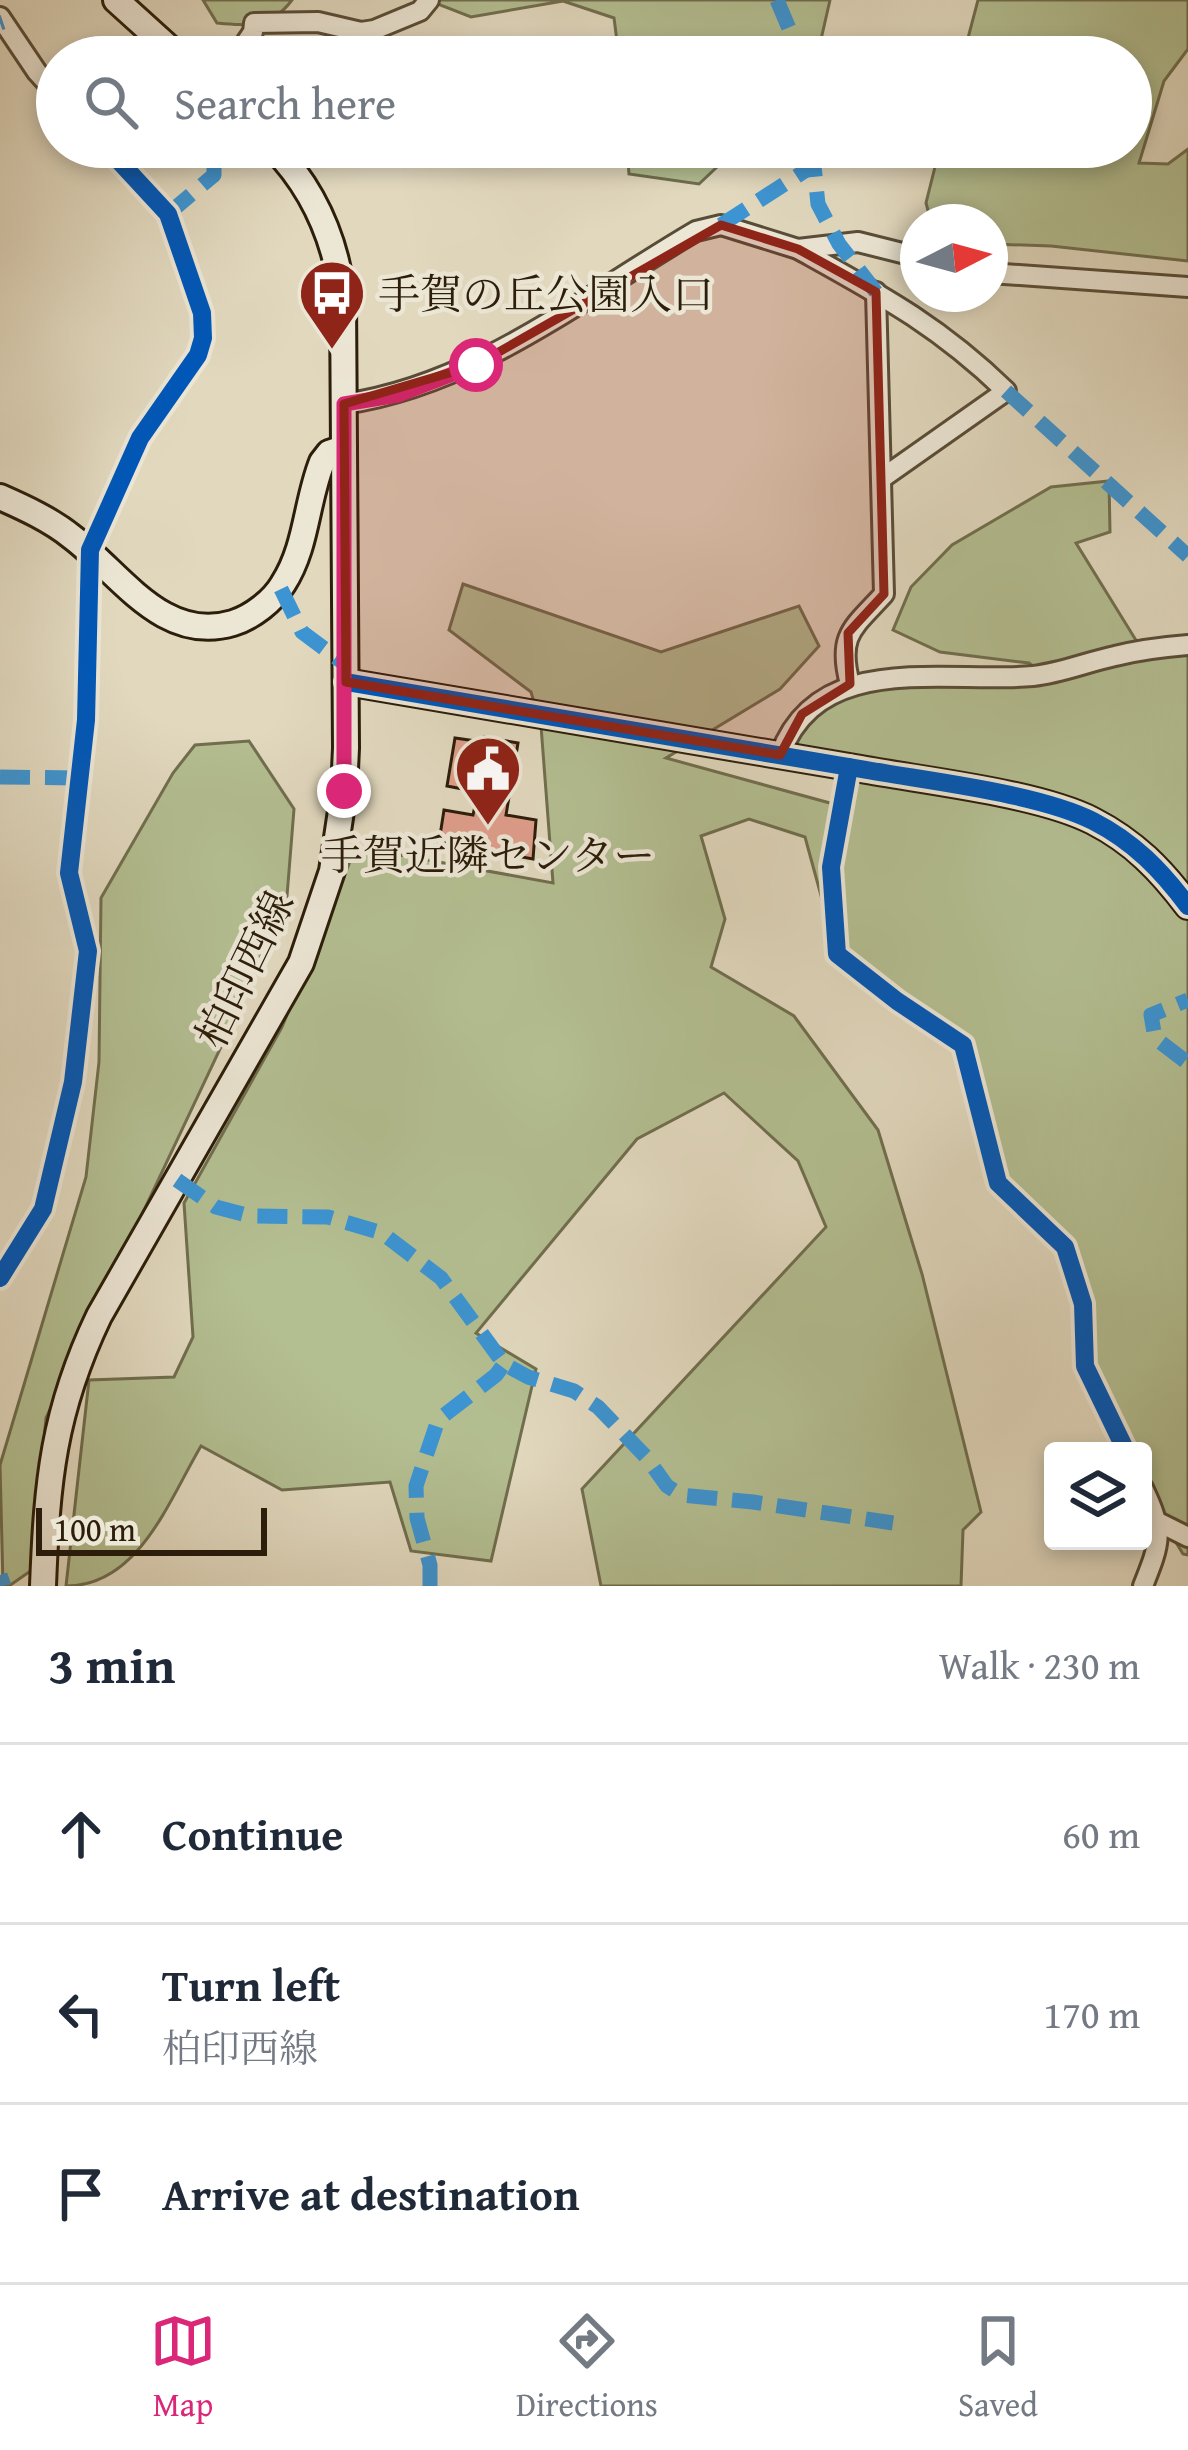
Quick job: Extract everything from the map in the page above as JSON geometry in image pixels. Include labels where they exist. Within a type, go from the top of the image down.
[{"type":"main road","points":[[116,0],[156,36]]},
{"type":"main road","name":"柏印西線","points":[[43,1586],[52,1451],[77,1362],[301,963],[332,871],[344,791],[346,682],[339,271],[321,214],[291,168]]},
{"type":"main road","points":[[0,497],[66,532],[169,618],[207,627],[244,619],[280,590],[295,563],[322,463],[329,453],[344,448]]},
{"type":"main road","points":[[346,682],[1009,797],[1090,819],[1154,862],[1188,906]]},
{"type":"street","points":[[254,23],[318,22],[361,32],[420,10],[429,0]]},
{"type":"street","points":[[247,36],[254,23],[248,1]]},
{"type":"street","points":[[0,17],[36,71]]},
{"type":"street","points":[[0,1278],[43,1209],[76,1064],[88,951],[69,873],[87,700],[90,550],[140,438],[198,355],[203,338],[197,297],[168,214],[125,168]]},
{"type":"street","points":[[344,404],[398,395],[476,365],[696,231],[722,225],[798,249],[876,292],[962,348],[1006,391],[881,478]]},
{"type":"street","points":[[798,249],[858,242],[900,252]]},
{"type":"street","points":[[1008,274],[1188,287]]},
{"type":"street","points":[[850,684],[844,661],[848,633],[884,594],[876,292]]},
{"type":"street","points":[[779,755],[802,714],[821,697],[850,684],[1036,676],[1142,650],[1188,645]]},
{"type":"street","points":[[849,767],[831,867],[837,954],[963,1045],[998,1184],[1065,1247],[1083,1304],[1085,1366],[1122,1442]]},
{"type":"street","points":[[1143,1586],[1160,1543],[1160,1523],[1152,1507]]},
{"type":"street","points":[[1160,1523],[1188,1537]]},
{"type":"highlighted area","points":[[721,225],[798,249],[876,292],[884,594],[848,633],[850,684],[802,714],[780,755],[346,682],[344,404],[476,365]]},
{"type":"green space","points":[[203,0],[292,0],[276,16],[239,25],[217,23]]},
{"type":"green space","points":[[438,0],[830,0],[822,36],[616,36],[614,18],[563,1],[471,17],[435,3]]},
{"type":"green space","points":[[978,0],[1188,0],[1188,49],[1164,81],[1152,120],[1152,36],[969,36]]},
{"type":"green space","points":[[1188,149],[1188,261],[1008,245],[1008,204],[926,204],[935,168],[1152,168],[1152,163],[1168,164]]},
{"type":"green space","points":[[629,168],[716,168],[699,184],[629,174]]},
{"type":"green space","points":[[1109,481],[1110,532],[1076,543],[1142,650],[1188,645],[1188,1555],[1152,1503],[1152,1442],[1122,1442],[1085,1366],[1070,1263],[998,1183],[963,1045],[837,954],[805,837],[749,819],[701,836],[725,919],[711,967],[794,1016],[878,1130],[922,1274],[981,1512],[963,1530],[961,1586],[601,1586],[582,1489],[826,1227],[798,1161],[724,1093],[637,1139],[476,1333],[536,1369],[491,1561],[411,1551],[390,1482],[282,1490],[201,1446],[163,1514],[132,1556],[91,1582],[66,1586],[89,1380],[174,1377],[193,1337],[184,1203],[282,1027],[356,847],[553,883],[541,726],[531,692],[449,630],[463,584],[661,652],[799,606],[819,646],[780,689],[666,758],[841,806],[848,767],[780,755],[833,691],[1041,673],[1029,663],[940,652],[893,630],[911,587],[952,545],[1051,487]]},
{"type":"green space","points":[[249,741],[294,809],[287,896],[46,1418],[32,1570],[3,1586],[0,1465],[86,1177],[99,1062],[101,898],[173,773],[195,745]]},
{"type":"building","points":[[484,737],[518,743],[506,815],[536,820],[533,859],[439,842],[444,810],[473,815],[478,792],[447,786],[455,738],[483,742]]},
{"type":"marked path","points":[[777,0],[792,36]]},
{"type":"marked path","points":[[168,214],[214,175],[214,168]]},
{"type":"marked path","points":[[721,225],[809,168]]},
{"type":"marked path","points":[[814,168],[818,204],[839,244],[876,292]]},
{"type":"marked path","points":[[1006,391],[1188,556]]},
{"type":"marked path","points":[[281,589],[302,632],[345,664]]},
{"type":"marked path","points":[[0,777],[80,778]]},
{"type":"marked path","points":[[1185,1061],[1155,1038],[1151,1015],[1188,1000]]},
{"type":"marked path","points":[[177,1180],[216,1207],[250,1216],[328,1217],[382,1233],[441,1278],[504,1364],[574,1391],[598,1407],[667,1486],[681,1495],[893,1523]]},
{"type":"marked path","points":[[430,1586],[416,1486],[438,1420],[504,1364]]},
{"type":"marked path","points":[[0,1575],[4,1586]]},
{"type":"cycle path","points":[[0,1278],[43,1209],[73,1082],[88,951],[69,873],[86,720],[90,550],[140,438],[198,355],[203,338],[202,313],[168,214],[125,168]]},
{"type":"cycle path","points":[[346,682],[1013,795],[1070,811],[1121,838],[1157,869],[1188,906]]},
{"type":"cycle path","points":[[849,767],[831,867],[837,954],[963,1045],[998,1183],[1065,1247],[1083,1304],[1085,1366],[1122,1442]]},
{"type":"place","name":"手賀の丘公園入口","points":[[332,352]]},
{"type":"place","name":"手賀近隣センター","points":[[488,828]]},
{"type":"route","points":[[344,791],[344,404],[398,395],[476,365]]}]
